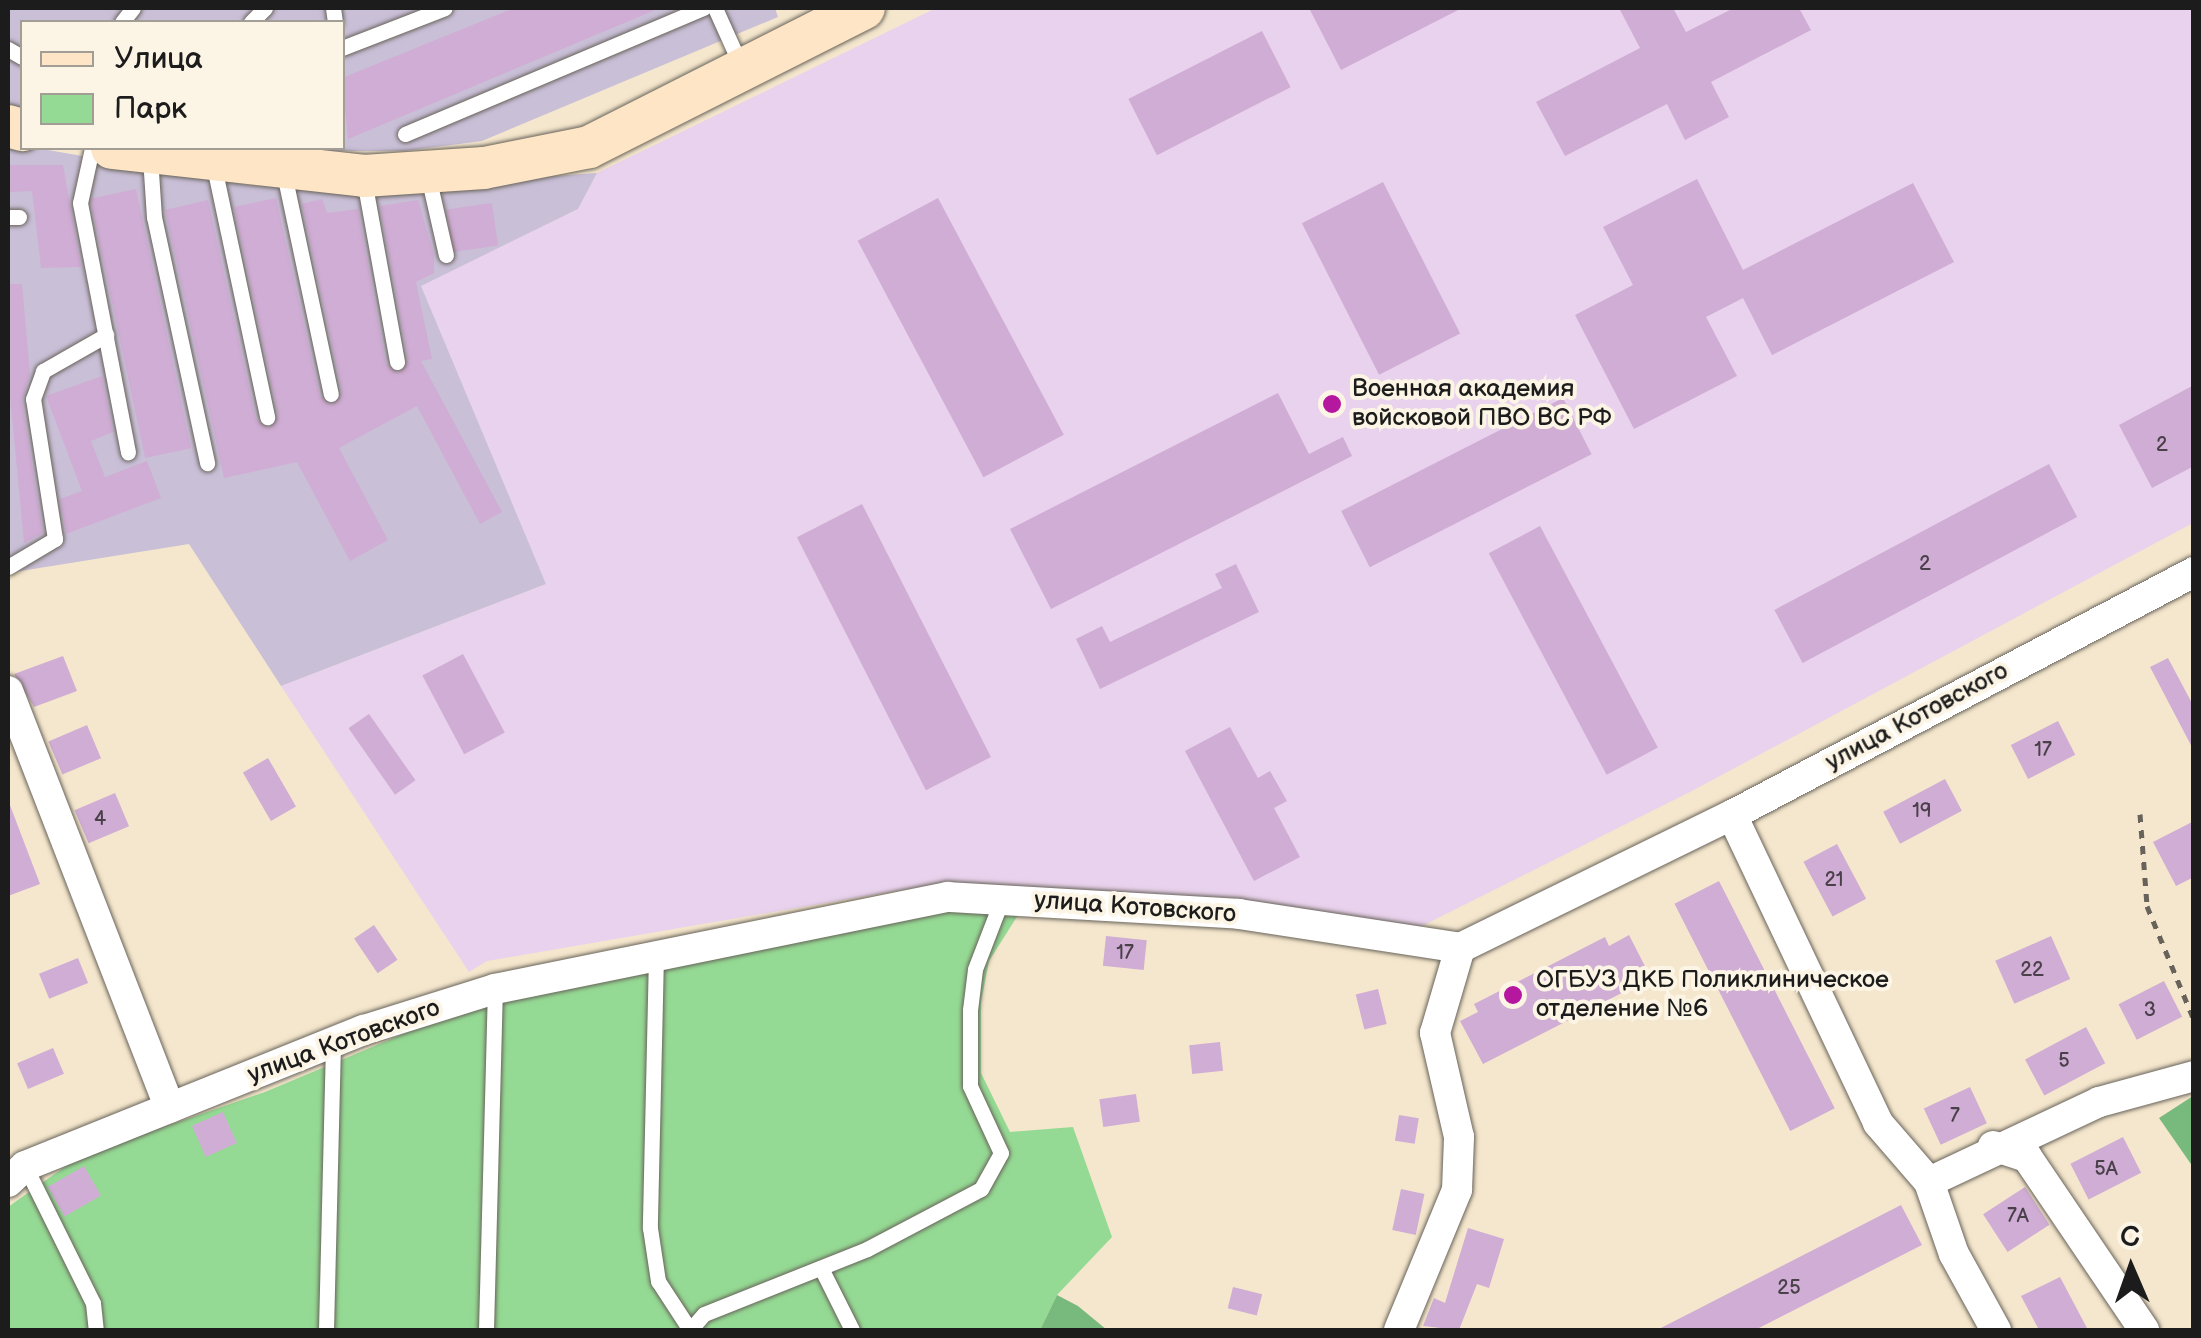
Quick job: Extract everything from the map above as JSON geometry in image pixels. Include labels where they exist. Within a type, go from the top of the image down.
[{"type":"street","points":[[131,150],[364,176],[428,172],[589,147],[864,8]]},
{"type":"street","name":"улица Котовского","points":[[13,1169],[334,1042],[495,989],[948,897],[1239,914],[1460,948],[1732,815],[2194,572]]},
{"type":"street","points":[[8,691],[170,1108]]},
{"type":"street","points":[[1732,815],[1878,1123],[1929,1182],[1954,1254],[1996,1330]]},
{"type":"street","points":[[1399,1330],[1457,1190],[1458,1136],[1435,1033],[1460,948]]},
{"type":"street","points":[[1929,1182],[1994,1146],[2099,1102],[2194,1076]]},
{"type":"street","points":[[1994,1146],[2027,1157],[2144,1330]]},
{"type":"lane","points":[[345,47],[445,8]]},
{"type":"lane","points":[[405,134],[704,8]]},
{"type":"lane","points":[[715,8],[743,70]]},
{"type":"lane","points":[[92,150],[80,203],[128,452]]},
{"type":"lane","points":[[131,150],[154,217],[207,463]]},
{"type":"lane","points":[[214,162],[267,417]]},
{"type":"lane","points":[[283,169],[331,394]]},
{"type":"lane","points":[[428,172],[446,255]]},
{"type":"lane","points":[[364,176],[397,362]]},
{"type":"lane","points":[[8,567],[55,539],[33,400],[43,371],[106,335]]},
{"type":"lane","points":[[656,955],[650,1228],[658,1281],[690,1330],[704,1314],[820,1268],[982,1189],[1001,1152],[970,1086],[970,1010],[975,968],[1002,899]]},
{"type":"lane","points":[[486,1330],[495,989]]},
{"type":"lane","points":[[326,1330],[334,1042]]},
{"type":"lane","points":[[13,1169],[92,1303],[96,1330]]},
{"type":"lane","points":[[820,1268],[852,1330]]},
{"type":"path","points":[[2140,814],[2147,906],[2194,1020]]},
{"type":"shaded area","points":[[8,8],[775,8],[778,17],[482,141],[405,151],[271,150],[345,150],[345,20],[20,20],[20,114],[8,111]]},
{"type":"shaded area","name":"Военная академия войсковой ПВО ВС РФ","points":[[936,8],[2193,8],[2193,523],[1690,792],[1414,930],[937,884],[487,961],[469,972],[281,686],[546,584],[420,286],[578,209],[597,173]]},
{"type":"shaded area","points":[[8,143],[20,145],[20,150],[48,150],[248,185],[344,191],[597,173],[578,209],[421,286],[546,584],[281,686],[189,544],[8,573]]},
{"type":"green space","points":[[950,906],[1018,915],[989,961],[981,1002],[981,1073],[1010,1132],[1073,1127],[1112,1237],[1057,1295],[1040,1330],[8,1330],[8,1207],[80,1156],[265,1092],[408,1032],[554,986]]},
{"type":"green space","points":[[2193,1096],[2193,1167],[2159,1118]]},
{"type":"green space","points":[[1057,1295],[1078,1306],[1107,1330],[1040,1330]]},
{"type":"building","points":[[514,8],[660,8],[348,139],[345,77]]},
{"type":"building","points":[[1309,8],[1462,8],[1341,70]]},
{"type":"building","points":[[1619,8],[1673,8],[1686,32],[1734,8],[1799,8],[1811,30],[1711,82],[1729,117],[1685,140],[1667,104],[1565,156],[1536,102],[1640,48]]},
{"type":"building","points":[[1262,31],[1291,87],[1157,155],[1128,99]]},
{"type":"building","points":[[8,165],[63,165],[81,267],[41,268],[32,191],[8,192]]},
{"type":"building","points":[[1697,179],[1743,270],[1913,183],[1954,262],[1772,355],[1743,298],[1706,317],[1737,376],[1634,429],[1575,315],[1633,285],[1603,227]]},
{"type":"building","points":[[1383,182],[1460,333],[1379,375],[1302,223]]},
{"type":"building","points":[[136,189],[191,448],[145,458],[90,199]]},
{"type":"building","points":[[276,198],[320,396],[332,405],[342,392],[302,204],[322,199],[327,213],[358,209],[386,364],[398,373],[408,360],[380,206],[418,200],[434,255],[434,273],[416,282],[432,359],[421,361],[502,512],[480,524],[417,406],[339,448],[388,540],[350,561],[297,462],[224,478],[165,210],[208,200],[256,419],[268,428],[278,415],[234,207]]},
{"type":"building","points":[[938,198],[1064,435],[983,477],[858,241]]},
{"type":"building","points":[[492,203],[498,246],[452,252],[446,209]]},
{"type":"building","points":[[8,284],[22,284],[30,374],[22,401],[43,533],[24,543],[8,374]]},
{"type":"building","points":[[102,376],[113,432],[91,441],[105,477],[147,461],[161,498],[66,534],[60,499],[82,491],[46,396]]},
{"type":"building","points":[[2194,385],[2194,466],[2152,488],[2119,425]]},
{"type":"building","points":[[1278,393],[1309,454],[1343,437],[1352,456],[1051,609],[1010,529]]},
{"type":"building","points":[[1563,398],[1592,454],[1370,567],[1341,511]]},
{"type":"building","points":[[2049,464],[2077,517],[1803,663],[1774,610]]},
{"type":"building","points":[[862,504],[991,757],[926,790],[797,537]]},
{"type":"building","points":[[1540,526],[1658,748],[1607,775],[1489,553]]},
{"type":"building","points":[[1236,564],[1259,612],[1100,689],[1076,639],[1102,626],[1110,642],[1222,588],[1215,574]]},
{"type":"building","points":[[463,654],[505,733],[464,754],[422,676]]},
{"type":"building","points":[[63,656],[77,691],[34,707],[14,674]]},
{"type":"building","points":[[2168,658],[2194,707],[2194,751],[2150,667]]},
{"type":"building","points":[[369,714],[415,780],[395,795],[349,728]]},
{"type":"building","points":[[2058,721],[2075,755],[2028,779],[2011,745]]},
{"type":"building","points":[[87,725],[101,758],[62,775],[48,741]]},
{"type":"building","points":[[1230,727],[1258,778],[1270,771],[1287,801],[1274,808],[1300,857],[1254,881],[1185,751]]},
{"type":"building","points":[[268,758],[296,806],[271,821],[243,773]]},
{"type":"building","points":[[1945,779],[1962,811],[1900,844],[1883,812]]},
{"type":"building","points":[[115,793],[129,826],[89,843],[74,810]]},
{"type":"building","points":[[8,800],[40,884],[8,896]]},
{"type":"building","points":[[2194,821],[2194,877],[2176,886],[2153,842]]},
{"type":"building","points":[[1837,844],[1866,899],[1833,917],[1803,862]]},
{"type":"building","points":[[1719,881],[1835,1108],[1790,1131],[1674,904]]},
{"type":"building","points":[[374,925],[397,960],[378,973],[354,938]]},
{"type":"building","points":[[1629,935],[1651,978],[1483,1064],[1460,1021],[1478,1012],[1474,1004],[1605,937],[1609,946]]},
{"type":"building","points":[[1106,936],[1147,940],[1144,970],[1103,966]]},
{"type":"building","points":[[2051,936],[2070,979],[2014,1004],[1995,961]]},
{"type":"building","points":[[78,958],[88,983],[49,999],[39,974]]},
{"type":"building","points":[[2164,981],[2182,1017],[2137,1040],[2119,1004]]},
{"type":"building","points":[[1378,989],[1387,1024],[1364,1029],[1356,995]]},
{"type":"building","points":[[2086,1027],[2105,1063],[2044,1096],[2025,1059]]},
{"type":"building","points":[[1220,1042],[1223,1071],[1192,1074],[1189,1045]]},
{"type":"building","points":[[53,1048],[64,1074],[28,1089],[17,1063]]},
{"type":"building","points":[[1970,1087],[1987,1123],[1941,1145],[1924,1109]]},
{"type":"building","points":[[1136,1094],[1140,1122],[1103,1127],[1099,1099]]},
{"type":"building","points":[[223,1112],[237,1143],[206,1157],[192,1126]]},
{"type":"building","points":[[1399,1115],[1419,1118],[1415,1144],[1395,1141]]},
{"type":"building","points":[[2123,1137],[2141,1173],[2089,1199],[2070,1164]]},
{"type":"building","points":[[84,1166],[101,1195],[65,1216],[48,1187]]},
{"type":"building","points":[[2025,1187],[2050,1225],[2008,1252],[1983,1214]]},
{"type":"building","points":[[1401,1189],[1424,1194],[1416,1235],[1392,1230]]},
{"type":"building","points":[[1901,1205],[1922,1245],[1755,1330],[1657,1330]]},
{"type":"building","points":[[1468,1228],[1504,1239],[1489,1288],[1477,1284],[1459,1330],[1423,1326],[1434,1298],[1445,1303]]},
{"type":"building","points":[[2060,1277],[2088,1330],[2039,1330],[2021,1296]]},
{"type":"building","points":[[1233,1287],[1262,1294],[1257,1316],[1228,1308]]},
{"type":"place","name":"Военная академия войсковой ПВО ВС РФ","points":[[1332,404]]},
{"type":"place","name":"ОГБУЗ ДКБ Поликлиническое отделение №6","points":[[1513,995]]}]
